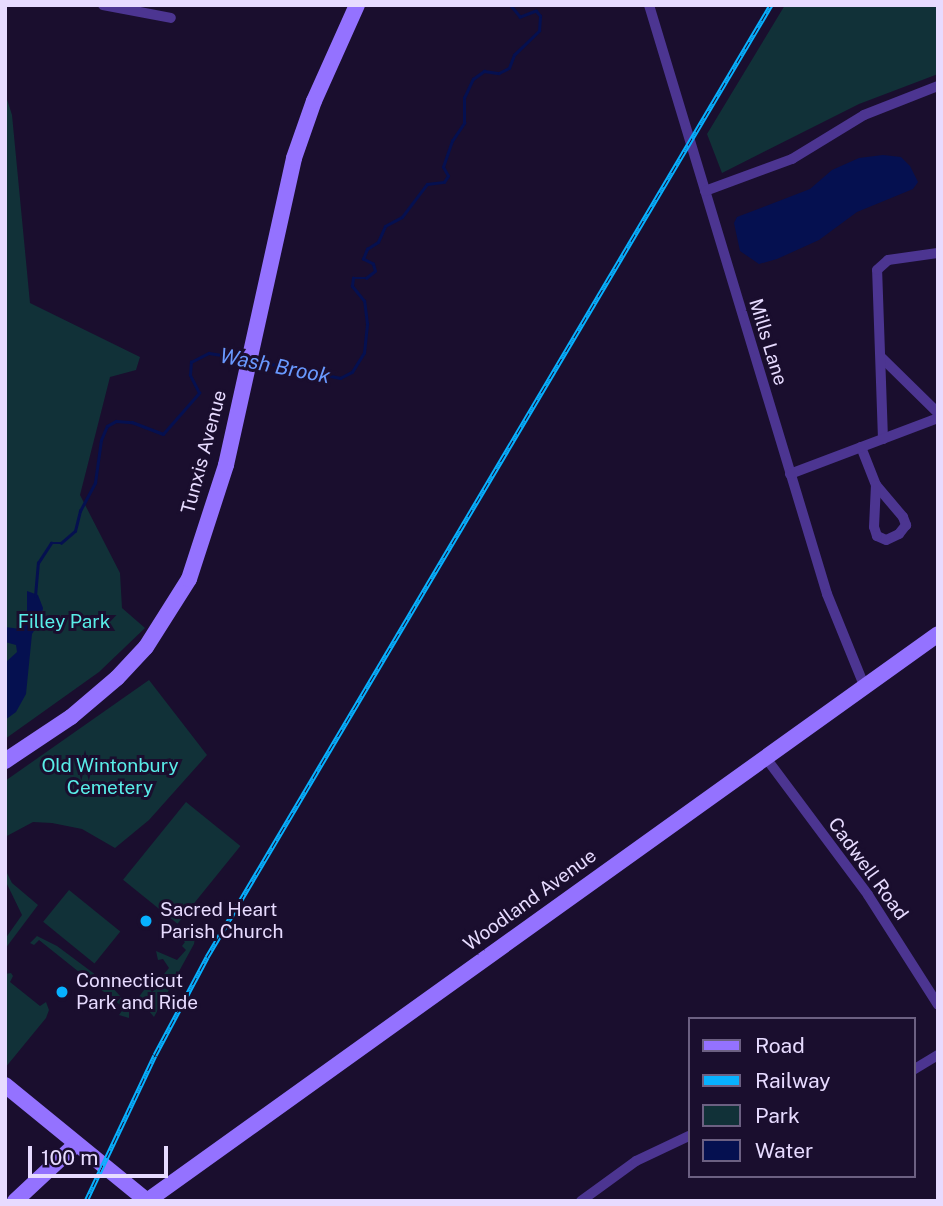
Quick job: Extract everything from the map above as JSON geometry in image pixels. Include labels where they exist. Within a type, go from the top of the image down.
[{"type":"street","points":[[103,5],[171,18]]},
{"type":"street","name":"Tunxis Avenue","points":[[5,761],[97,697],[146,647],[189,579],[226,465],[294,158],[314,101],[357,5]]},
{"type":"street","name":"Mills Lane","points":[[649,5],[827,594],[864,685]]},
{"type":"street","points":[[705,191],[792,159],[864,115],[938,86]]},
{"type":"street","points":[[883,439],[877,270],[888,260],[938,253]]},
{"type":"street","points":[[790,474],[938,415],[882,358]]},
{"type":"street","points":[[861,447],[876,485],[904,517],[905,528],[886,540],[877,536],[874,507],[876,485]]},
{"type":"street","name":"Woodland Avenue","points":[[146,1201],[938,634]]},
{"type":"street","name":"Cadwell Road","points":[[766,758],[868,895],[938,1004]]},
{"type":"street","points":[[915,1068],[938,1055]]},
{"type":"street","points":[[5,1085],[146,1201]]},
{"type":"street","points":[[580,1201],[636,1161],[688,1136]]},
{"type":"street","points":[[15,1201],[75,1145]]},
{"type":"green space","points":[[785,5],[938,5],[938,74],[859,104],[722,173],[707,134]]},
{"type":"green space","name":"Filley Park","points":[[5,93],[12,115],[30,303],[140,357],[136,370],[110,377],[80,495],[120,573],[122,608],[145,628],[99,672],[5,739]]},
{"type":"green space","name":"Old Wintonbury Cemetery","points":[[149,680],[207,755],[149,820],[115,848],[82,829],[52,823],[33,822],[5,837],[5,781]]},
{"type":"green space","points":[[186,802],[240,846],[177,924],[123,880]]},
{"type":"green space","points":[[5,869],[12,883],[38,905],[5,949],[5,939],[22,915],[5,880]]},
{"type":"green space","points":[[69,890],[120,932],[94,963],[43,922]]},
{"type":"green space","points":[[201,927],[196,931],[194,944],[154,1017],[138,998],[147,986],[152,992],[168,980],[164,974],[169,968],[163,959],[158,960],[156,951],[177,960],[186,950],[182,946],[185,942],[174,933]]},
{"type":"green space","points":[[37,936],[57,946],[112,987],[129,1006],[129,1018],[119,1015],[124,1008],[39,940],[34,945],[30,943]]},
{"type":"green space","points":[[11,973],[13,976],[10,982],[40,1006],[46,1002],[49,1010],[46,1018],[5,1068],[5,974]]},
{"type":"water","points":[[883,155],[901,157],[910,166],[918,182],[913,189],[857,212],[819,240],[777,259],[759,264],[740,251],[734,223],[737,217],[810,189],[832,170],[859,158]]},
{"type":"water","points":[[27,591],[38,595],[43,608],[41,620],[32,634],[26,694],[16,712],[5,720],[5,663],[17,652],[16,645],[5,642],[5,627],[21,629],[27,618]]},
{"type":"waterway","name":"Wash Brook","points":[[256,361],[340,378],[352,372],[364,353],[367,324],[364,301],[352,286],[353,278],[366,278],[375,271],[373,264],[363,259],[367,249],[378,242],[385,226],[402,217],[427,184],[444,182],[448,176],[443,167],[452,141],[464,123],[464,98],[473,79],[484,71],[499,73],[509,68],[514,55],[539,31],[540,16],[536,11],[520,17],[510,5]]},
{"type":"waterway","name":"Wash Brook","points":[[35,596],[38,563],[51,543],[61,543],[75,531],[80,511],[95,483],[101,440],[107,426],[116,421],[132,422],[163,434],[199,393],[190,375],[191,362],[209,353],[242,358]]},
{"type":"railway","points":[[86,1201],[155,1055],[207,957],[771,5]]},
{"type":"place","name":"Sacred Heart Parish Church","points":[[146,921]]},
{"type":"place","name":"Connecticut Park and Ride","points":[[62,992]]}]
